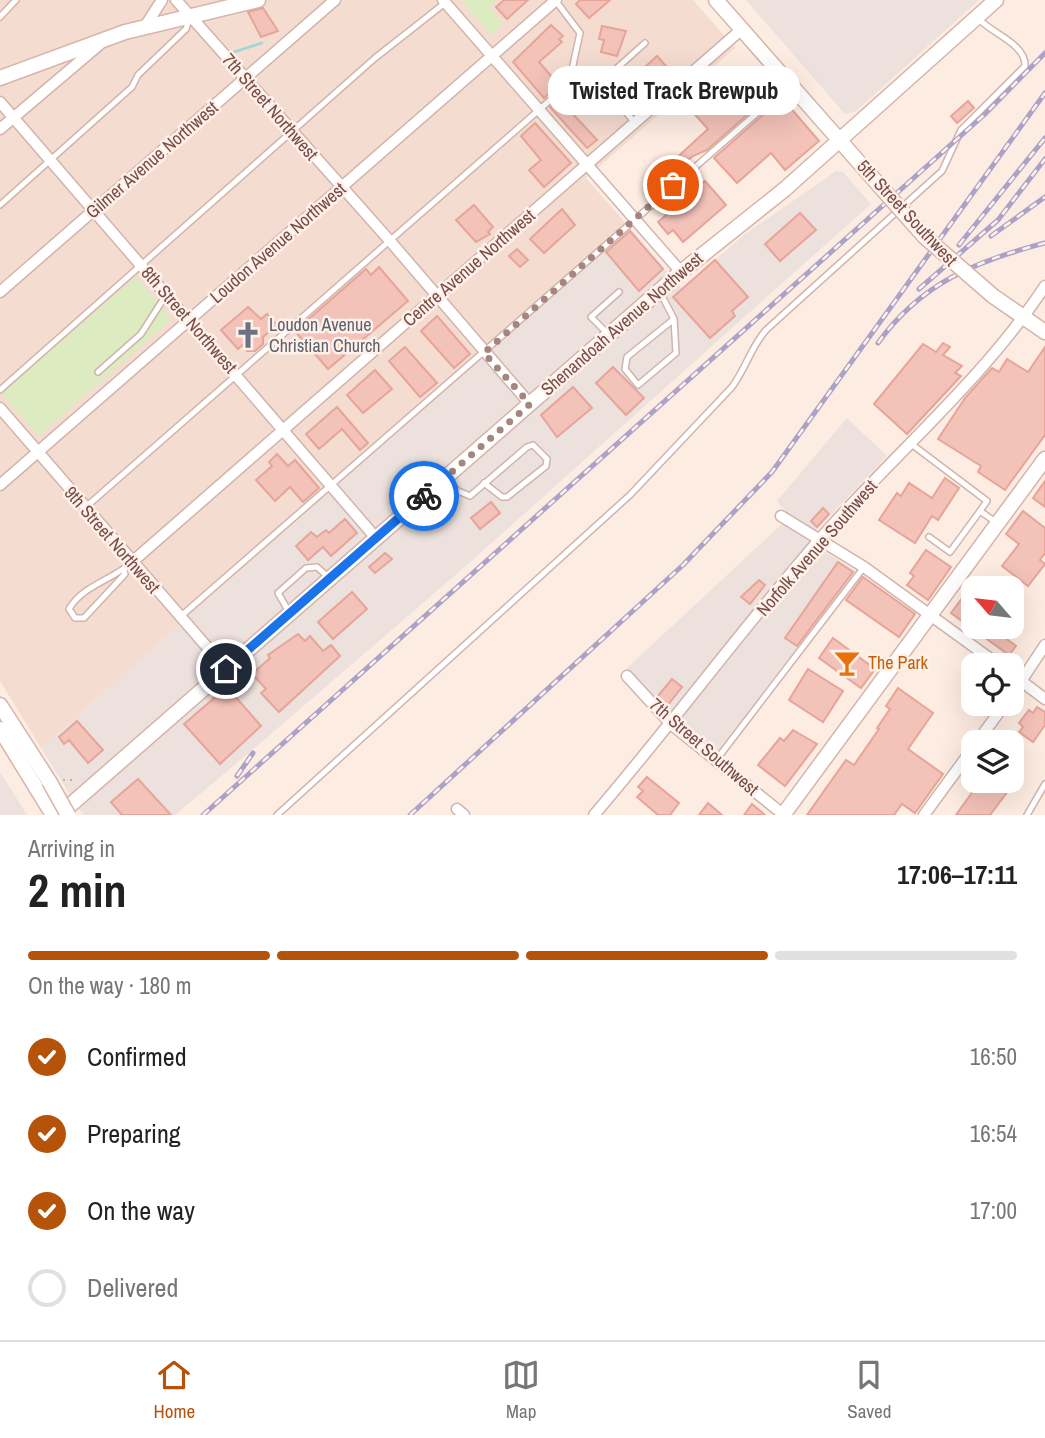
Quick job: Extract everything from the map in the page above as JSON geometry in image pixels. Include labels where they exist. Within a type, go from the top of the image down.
[{"type":"street","points":[[144,28],[162,0]]},
{"type":"street","name":"7th Street Northwest","points":[[176,0],[340,188],[390,241],[530,404]]},
{"type":"street","points":[[0,78],[106,38],[226,4],[258,0]]},
{"type":"street","name":"Gilmer Avenue Northwest","points":[[0,292],[335,0]]},
{"type":"street","name":"Loudon Avenue Northwest","points":[[0,485],[555,0]]},
{"type":"street","name":"5th Street Southwest","points":[[716,0],[935,246],[993,296],[1045,332]]},
{"type":"street","name":"Shenandoah Avenue Northwest","points":[[60,815],[681,272],[785,189],[996,0]]},
{"type":"street","points":[[444,1],[681,272]]},
{"type":"street","name":"Centre Avenue Northwest","points":[[128,566],[742,29]]},
{"type":"street","points":[[0,129],[106,38]]},
{"type":"street","name":"8th Street Northwest","points":[[0,102],[376,538]]},
{"type":"street","name":"Norfolk Avenue Southwest","points":[[594,815],[672,724],[820,539],[1023,317],[1045,286]]},
{"type":"street","name":"9th Street Northwest","points":[[0,408],[71,493],[87,506],[128,566],[226,669]]},
{"type":"street","points":[[784,815],[1045,459]]},
{"type":"street","points":[[782,516],[863,567],[982,653]]},
{"type":"street","points":[[1024,677],[1045,645]]},
{"type":"street","name":"7th Street Southwest","points":[[626,676],[672,724],[784,815]]},
{"type":"street","points":[[1024,684],[1045,699]]},
{"type":"street","points":[[0,705],[68,815]]},
{"type":"street","points":[[0,729],[49,783],[53,815]]},
{"type":"street","points":[[923,815],[961,764]]},
{"type":"lane","points":[[0,17],[16,0]]},
{"type":"lane","points":[[87,506],[568,83],[580,40],[578,27],[555,0]]},
{"type":"lane","points":[[0,390],[375,58],[444,1]]},
{"type":"lane","points":[[0,205],[132,87],[138,75],[186,29],[190,16]]},
{"type":"lane","points":[[277,815],[630,495],[732,387],[743,373],[754,344],[766,330],[942,171],[961,130],[1025,66],[1024,58],[1006,38],[989,31],[977,16]]},
{"type":"lane","points":[[635,123],[606,88],[607,78],[645,43]]},
{"type":"lane","points":[[180,618],[790,84]]},
{"type":"lane","points":[[659,291],[674,320],[678,343],[676,353],[638,384],[625,369],[627,357],[674,320]]},
{"type":"lane","points":[[609,336],[591,317],[619,292]]},
{"type":"lane","points":[[98,372],[141,334],[166,295]]},
{"type":"lane","points":[[910,443],[987,501],[950,552],[929,537]]},
{"type":"lane","points":[[445,478],[464,496],[470,496],[484,483],[527,447],[533,445],[547,459],[546,466],[507,497],[502,497],[484,483]]},
{"type":"lane","points":[[980,511],[998,523]]},
{"type":"lane","points":[[128,566],[125,574],[84,618],[75,618],[71,613],[73,603],[128,566]]},
{"type":"lane","points":[[290,613],[278,593],[306,568],[317,567],[330,579]]},
{"type":"lane","points":[[716,760],[863,567]]},
{"type":"lane","points":[[101,583],[108,592]]},
{"type":"lane","points":[[1027,815],[1045,784]]},
{"type":"path","points":[[49,783],[75,780]]},
{"type":"shaded area","points":[[0,0],[693,0],[735,48],[586,178],[629,227],[41,748],[0,681]]},
{"type":"shaded area","points":[[746,0],[979,0],[855,112],[845,114]]},
{"type":"shaded area","points":[[836,171],[843,172],[871,204],[459,572],[244,757],[175,815],[83,815],[41,748],[629,227],[682,289],[744,235]]},
{"type":"shaded area","points":[[847,418],[887,456],[807,540],[857,572],[717,752],[665,710],[626,669],[780,526],[788,514],[777,501]]},
{"type":"shaded area","points":[[0,772],[27,815],[0,815]]},
{"type":"green space","points":[[461,0],[496,0],[489,7],[503,24],[491,35]]},
{"type":"green space","points":[[136,277],[172,319],[38,436],[1,393]]},
{"type":"building","points":[[504,0],[528,0],[507,19],[496,7]]},
{"type":"building","points":[[580,0],[610,0],[589,18],[576,4]]},
{"type":"building","points":[[263,8],[278,31],[261,37],[248,12]]},
{"type":"building","points":[[551,25],[563,36],[559,39],[562,42],[539,62],[559,85],[544,98],[513,62]]},
{"type":"building","points":[[602,26],[626,31],[617,56],[601,52],[604,40],[599,39]]},
{"type":"building","points":[[657,56],[672,73],[661,83],[659,80],[634,107],[619,91]]},
{"type":"building","points":[[719,83],[747,115],[707,150],[693,156],[677,169],[671,163],[708,129],[690,109]]},
{"type":"building","points":[[782,98],[819,141],[785,170],[771,153],[737,183],[714,158]]},
{"type":"building","points":[[559,99],[597,140],[587,148],[550,107]]},
{"type":"building","points":[[968,101],[974,108],[957,123],[951,116]]},
{"type":"building","points":[[535,123],[571,163],[544,187],[529,170],[541,160],[521,136]]},
{"type":"building","points":[[705,181],[726,205],[683,242],[673,230],[668,234],[658,222]]},
{"type":"building","points":[[474,205],[493,227],[488,232],[490,234],[476,242],[456,220]]},
{"type":"building","points":[[562,209],[575,225],[544,253],[530,239]]},
{"type":"building","points":[[800,213],[816,230],[780,261],[765,244]]},
{"type":"building","points":[[630,231],[663,269],[639,291],[606,252]]},
{"type":"building","points":[[517,249],[528,260],[520,267],[509,256]]},
{"type":"building","points":[[715,260],[748,297],[732,311],[735,316],[710,338],[673,297]]},
{"type":"building","points":[[379,267],[408,301],[328,369],[295,331],[366,269],[371,275]]},
{"type":"building","points":[[248,307],[261,319],[267,314],[277,325],[263,337],[263,344],[255,351],[247,351],[242,345],[238,349],[221,330]]},
{"type":"building","points":[[437,316],[470,354],[454,368],[421,331]]},
{"type":"building","points":[[943,343],[950,347],[943,355],[962,366],[955,373],[961,376],[907,434],[874,404],[923,344],[936,352]]},
{"type":"building","points":[[405,347],[437,383],[420,397],[389,361]]},
{"type":"building","points":[[1045,347],[1045,435],[1005,490],[978,472],[981,466],[938,439],[965,398],[992,368],[999,372],[1007,359],[1028,372]]},
{"type":"building","points":[[613,367],[644,398],[626,415],[596,383]]},
{"type":"building","points":[[375,370],[392,389],[363,413],[347,395]]},
{"type":"building","points":[[573,387],[592,408],[557,437],[541,415]]},
{"type":"building","points":[[337,407],[368,443],[360,450],[342,429],[319,449],[306,434]]},
{"type":"building","points":[[277,454],[288,466],[295,460],[319,488],[303,502],[290,487],[275,501],[256,480],[272,466],[269,462]]},
{"type":"building","points":[[945,478],[959,488],[938,520],[932,516],[915,543],[879,520],[897,493],[901,496],[909,483],[932,498]]},
{"type":"building","points":[[1045,481],[1045,507],[1033,498]]},
{"type":"building","points":[[491,502],[500,513],[480,529],[471,518]]},
{"type":"building","points":[[823,508],[829,514],[817,527],[811,521]]},
{"type":"building","points":[[1023,511],[1045,528],[1045,553],[1040,560],[1045,564],[1028,586],[1024,583],[1024,576],[1015,576],[1002,566],[1019,544],[1006,534]]},
{"type":"building","points":[[345,519],[357,533],[331,556],[323,547],[308,560],[296,546],[311,532],[317,537],[326,530],[329,533]]},
{"type":"building","points":[[926,550],[951,567],[928,600],[907,585],[914,576],[910,573]]},
{"type":"building","points":[[385,553],[392,559],[375,573],[369,567]]},
{"type":"building","points":[[838,562],[853,572],[797,646],[785,638]]},
{"type":"building","points":[[863,577],[915,614],[899,637],[846,600]]},
{"type":"building","points":[[759,580],[765,585],[750,604],[741,597]]},
{"type":"building","points":[[352,592],[367,609],[333,639],[318,622]]},
{"type":"building","points":[[961,600],[961,620],[951,613]]},
{"type":"building","points":[[298,634],[305,641],[310,636],[323,651],[331,645],[340,656],[279,712],[261,693],[266,689],[252,674],[270,658],[268,655]]},
{"type":"building","name":"The Park","points":[[833,638],[875,669],[861,688],[819,658]]},
{"type":"building","points":[[987,639],[1007,639],[1016,646],[1011,653],[1006,653]]},
{"type":"building","points":[[808,669],[843,691],[823,722],[789,700]]},
{"type":"building","points":[[672,679],[682,687],[667,706],[657,697]]},
{"type":"building","points":[[227,687],[261,726],[220,764],[184,724]]},
{"type":"building","points":[[898,688],[933,713],[908,749],[943,774],[915,813],[902,804],[894,815],[807,815],[846,760],[854,765],[879,729],[877,728],[890,709],[886,706]]},
{"type":"building","points":[[1037,707],[1045,712],[1045,725],[1033,742],[1024,736],[1024,730],[1021,730],[1023,727],[1019,723],[1029,710],[1033,713]]},
{"type":"building","points":[[77,721],[103,750],[88,763],[69,740],[64,744],[59,737]]},
{"type":"building","points":[[793,730],[817,744],[785,786],[758,765],[780,738],[784,741]]},
{"type":"building","points":[[647,777],[679,803],[670,815],[658,815],[637,797],[643,791],[638,787]]},
{"type":"building","points":[[138,779],[171,815],[122,815],[111,802]]},
{"type":"building","points":[[972,793],[1006,793],[990,815],[956,815]]},
{"type":"building","points":[[708,803],[722,815],[699,815]]},
{"type":"building","points":[[752,804],[765,815],[744,815]]},
{"type":"waterway","points":[[231,53],[262,43]]},
{"type":"railway","points":[[203,815],[985,114],[1045,53]]},
{"type":"railway","points":[[410,815],[683,565],[772,472],[1045,93]]},
{"type":"railway","points":[[959,245],[1045,138]]},
{"type":"railway","points":[[919,289],[998,220],[1045,159]]},
{"type":"railway","points":[[991,236],[1045,197]]},
{"type":"railway","points":[[878,343],[913,305],[952,277],[996,258],[1045,243]]},
{"type":"railway","points":[[237,776],[253,753]]},
{"type":"way so far","points":[[424,496],[530,404],[484,353],[673,185]]},
{"type":"place","name":"Twisted Track Brewpub","points":[[673,185]]},
{"type":"place","name":"Loudon Avenue Christian Church","points":[[248,335]]},
{"type":"place","name":"The Park","points":[[847,663]]},
{"type":"route","points":[[226,669],[424,496]]}]
